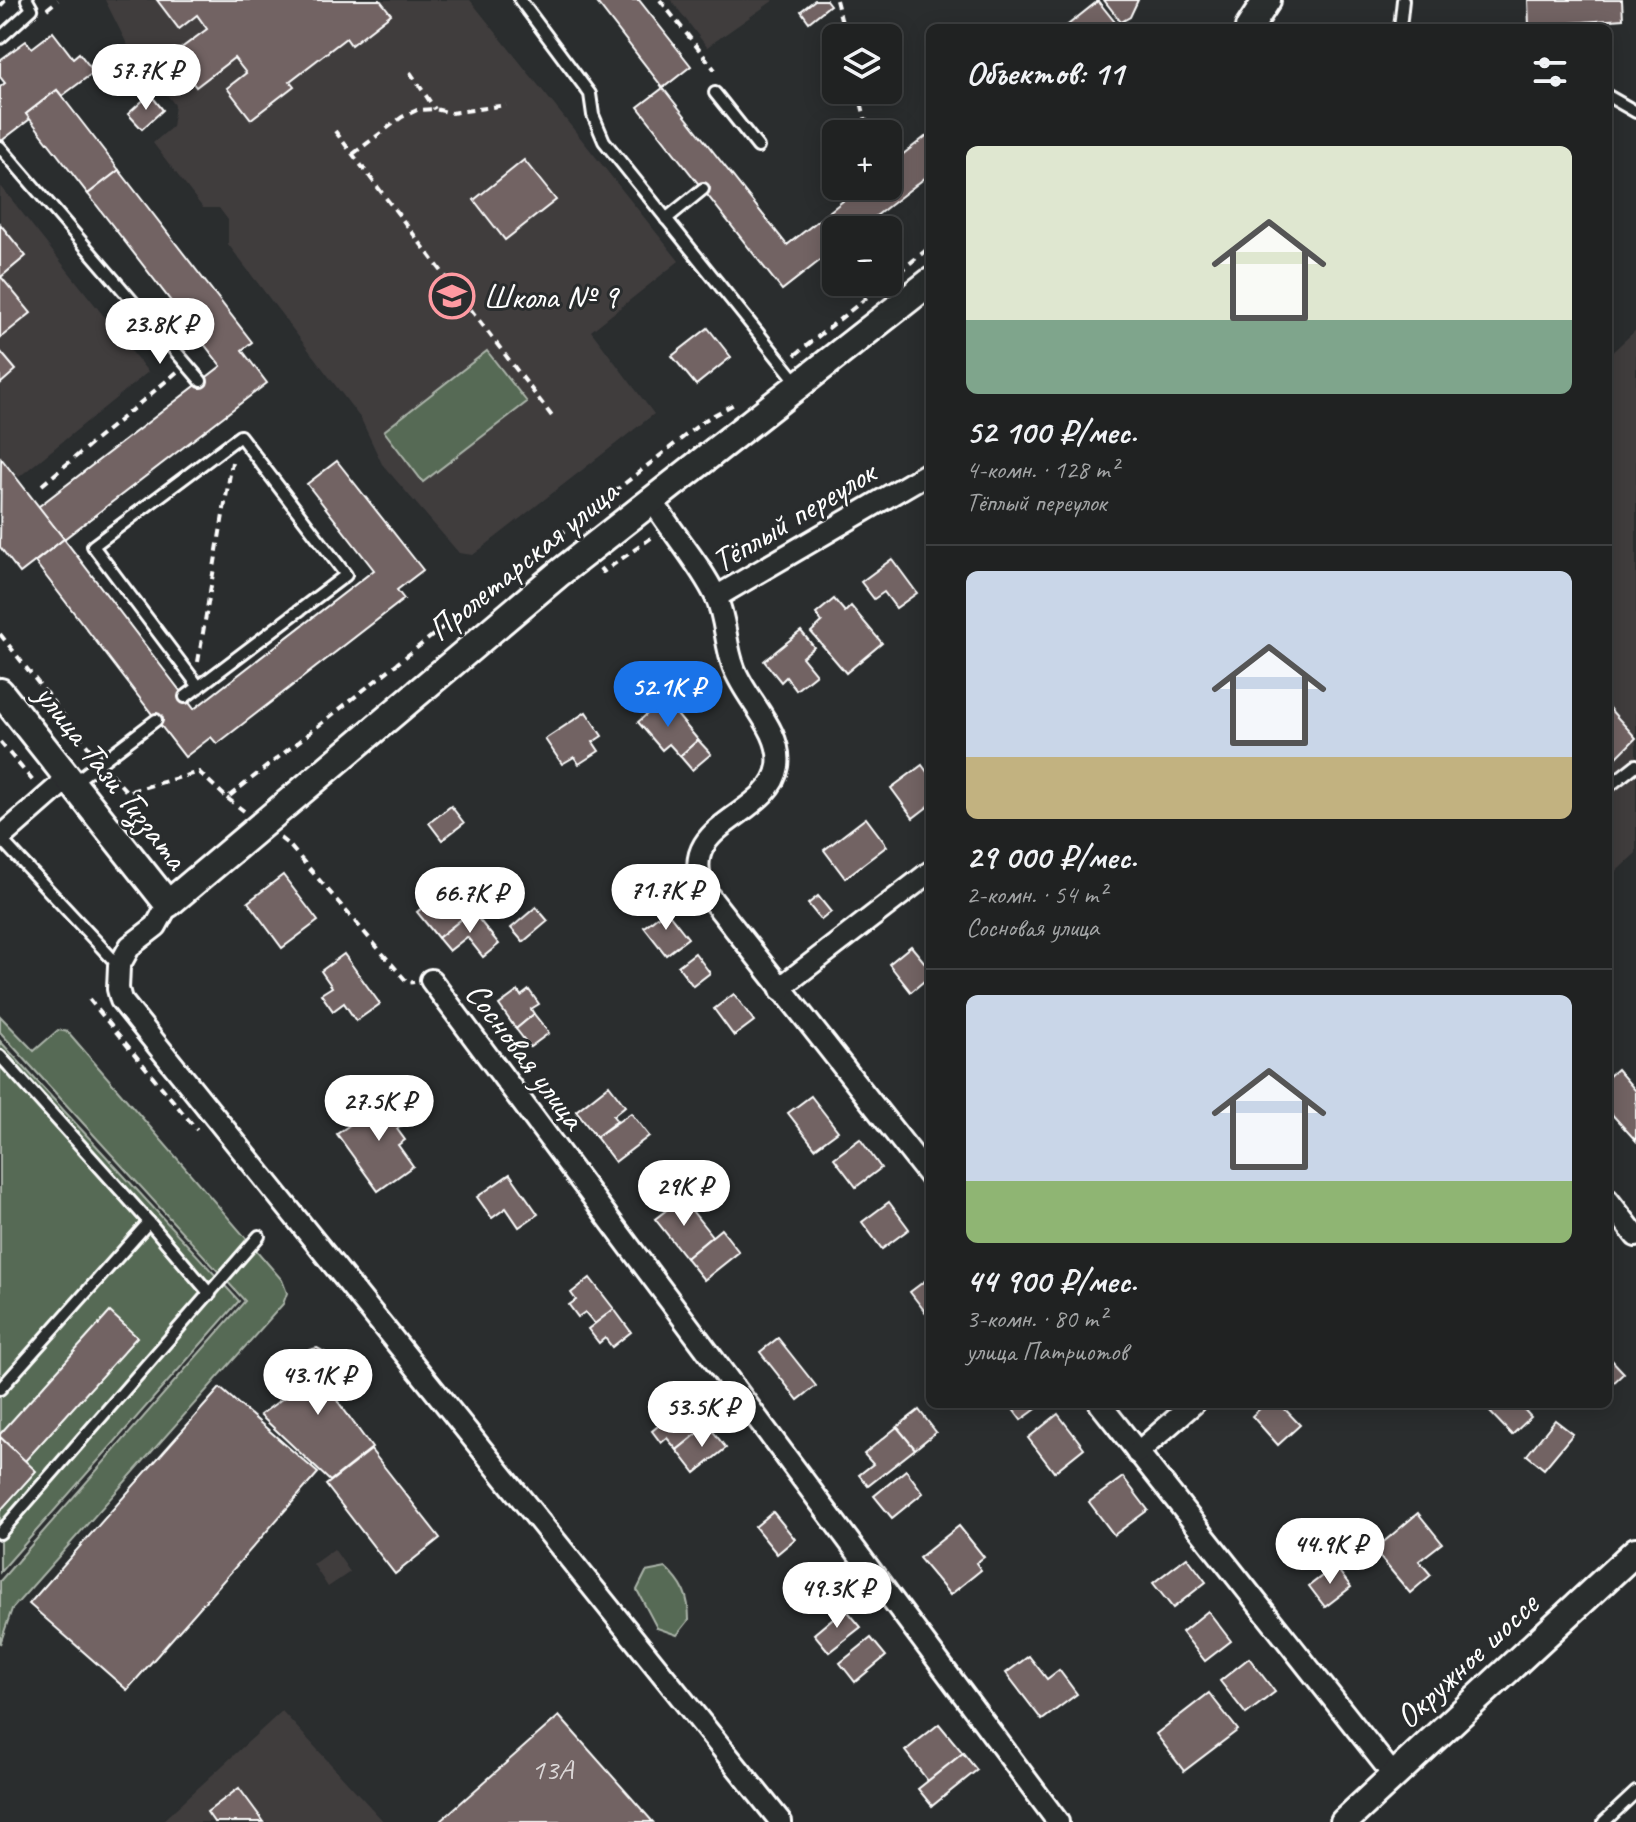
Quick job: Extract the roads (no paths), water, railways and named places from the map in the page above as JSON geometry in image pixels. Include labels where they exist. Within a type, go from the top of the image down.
[{"type":"street","name":"Пролетарская улица","points":[[168,904],[557,575],[652,500],[791,374],[926,285]]},
{"type":"street","name":"Тёплый переулок","points":[[926,474],[716,597],[734,668],[774,740],[778,766],[769,787],[703,845],[697,867],[705,891],[926,1172]]},
{"type":"street","points":[[652,500],[716,597]]},
{"type":"street","name":"улица Тази Гиззата","points":[[0,692],[168,904]]},
{"type":"street","points":[[0,838],[70,782]]},
{"type":"street","points":[[783,987],[926,875]]},
{"type":"street","points":[[168,904],[156,926],[130,946],[119,966],[121,1000],[781,1822]]},
{"type":"street","name":"Сосновая улица","points":[[431,980],[1058,1822]]},
{"type":"street","points":[[1612,1205],[1636,1236]]},
{"type":"street","points":[[1103,1408],[1394,1776]]},
{"type":"street","points":[[1137,1453],[1188,1408]]},
{"type":"street","name":"Окружное шоссе","points":[[1344,1822],[1636,1551]]},
{"type":"lane","points":[[0,38],[32,9],[27,0]]},
{"type":"lane","points":[[520,0],[590,94],[593,115],[604,141],[791,374]]},
{"type":"lane","points":[[1400,24],[1403,0]]},
{"type":"lane","points":[[715,93],[758,147]]},
{"type":"lane","points":[[1612,98],[1636,112]]},
{"type":"lane","points":[[0,147],[201,381]]},
{"type":"lane","points":[[666,219],[703,189]]},
{"type":"lane","points":[[185,697],[197,684],[346,575],[240,436],[93,546],[197,684]]},
{"type":"lane","points":[[70,782],[156,720]]},
{"type":"lane","points":[[1612,784],[1636,765]]},
{"type":"lane","points":[[0,838],[119,966]]},
{"type":"lane","points":[[0,1056],[210,1294]]},
{"type":"lane","points":[[0,1389],[149,1222]]},
{"type":"lane","points":[[0,1533],[259,1236]]},
{"type":"lane","points":[[1604,1822],[1636,1792]]},
{"type":"place","name":"Школа № 9","points":[[452,296]]}]
